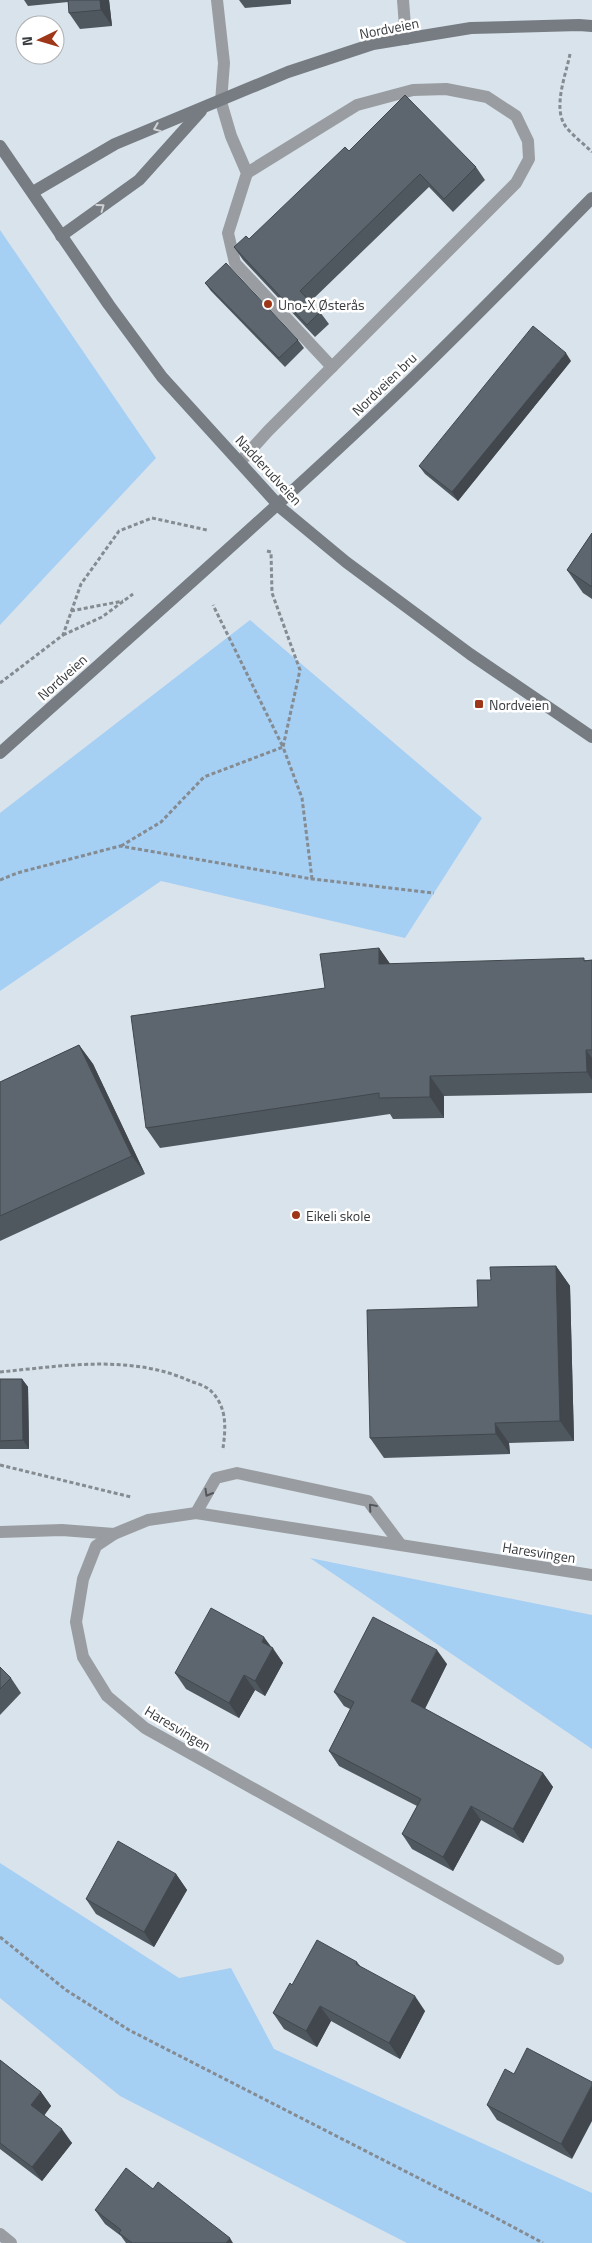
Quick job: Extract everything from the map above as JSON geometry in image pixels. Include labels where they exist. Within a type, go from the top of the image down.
[{"type":"main road","name":"Nordveien","points":[[33,192],[115,144],[202,110],[288,72],[373,44],[471,28],[592,26]]},
{"type":"main road","name":"Nordveien","points":[[62,236],[139,180],[202,110]]},
{"type":"main road","name":"Nadderudveien","points":[[0,146],[109,305],[162,377],[282,509],[346,562],[470,654],[592,737]]},
{"type":"main road","name":"Nordveien bru","points":[[190,584],[370,419],[478,314],[592,198]]},
{"type":"main road","name":"Nordveien","points":[[0,753],[190,584]]},
{"type":"street","points":[[217,0],[224,63],[221,102],[231,136],[247,173]]},
{"type":"street","points":[[403,0],[406,39]]},
{"type":"street","points":[[240,462],[516,183],[529,159],[528,141],[516,116],[487,97],[446,89],[413,90],[357,105],[247,173],[228,233],[235,263],[332,367]]},
{"type":"street","points":[[196,1513],[216,1478],[237,1472],[368,1500],[401,1545]]},
{"type":"street","name":"Haresvingen","points":[[558,1959],[144,1728],[107,1696],[83,1657],[76,1622],[83,1579],[96,1546],[114,1534],[148,1520],[196,1513],[592,1575]]},
{"type":"street","points":[[0,1532],[62,1530],[114,1534]]},
{"type":"street","points":[[0,2234],[11,2243]]},
{"type":"path","points":[[570,54],[560,102],[560,114],[566,127],[592,152]]},
{"type":"path","points":[[62,636],[81,584],[119,531],[152,518],[196,526],[215,532]]},
{"type":"path","points":[[262,548],[271,552],[272,593],[300,670],[283,747]]},
{"type":"path","points":[[0,683],[62,636],[102,617],[139,589]]},
{"type":"path","points":[[71,610],[123,601]]},
{"type":"path","points":[[212,605],[283,747],[302,798],[312,879]]},
{"type":"path","points":[[0,880],[17,873],[120,846],[161,822],[204,777],[283,747]]},
{"type":"path","points":[[120,846],[312,879],[434,892]]},
{"type":"path","points":[[0,1372],[83,1363],[141,1367],[175,1374],[210,1390],[222,1408],[227,1424],[223,1452],[216,1478]]},
{"type":"path","points":[[0,1465],[136,1498]]},
{"type":"path","points":[[0,1937],[66,1990],[129,2030],[543,2243]]},
{"type":"shaded area","points":[[0,230],[156,458],[0,625]]},
{"type":"shaded area","points":[[250,620],[482,818],[405,938],[161,881],[0,991],[0,813]]},
{"type":"shaded area","points":[[310,1558],[592,1615],[592,1749]]},
{"type":"shaded area","points":[[0,1863],[179,1978],[231,1968],[274,2049],[592,2193],[592,2243],[407,2243],[120,2096],[0,1998]]},
{"type":"building","points":[[68,0],[100,0],[101,10],[69,13]]},
{"type":"building","points":[[405,95],[476,167],[444,199],[420,174],[300,291],[320,312],[307,325],[234,247],[246,236],[249,239],[345,147],[349,151]]},
{"type":"building","points":[[226,263],[298,340],[279,358],[205,283]]},
{"type":"building","points":[[533,326],[566,353],[452,492],[419,466]]},
{"type":"building","points":[[592,533],[592,587],[567,570]]},
{"type":"building","points":[[379,948],[379,964],[584,958],[584,961],[592,960],[592,1050],[586,1050],[587,1072],[430,1076],[430,1097],[379,1098],[379,1093],[146,1128],[131,1016],[325,988],[320,954]]},
{"type":"building","points":[[79,1045],[132,1156],[0,1216],[0,1082]]},
{"type":"building","points":[[556,1266],[560,1421],[495,1423],[496,1434],[370,1438],[367,1310],[478,1307],[477,1280],[491,1280],[490,1267]]},
{"type":"building","points":[[0,1379],[22,1379],[23,1440],[0,1441]]},
{"type":"building","points":[[211,1608],[264,1637],[262,1642],[273,1648],[255,1681],[244,1675],[229,1703],[175,1673]]},
{"type":"building","points":[[373,1617],[437,1650],[411,1701],[543,1773],[513,1829],[471,1806],[443,1857],[402,1834],[421,1799],[329,1751],[354,1702],[334,1692]]},
{"type":"building","points":[[0,1667],[11,1678],[0,1689]]},
{"type":"building","points":[[118,1841],[176,1874],[144,1932],[86,1899]]},
{"type":"building","points":[[317,1940],[415,1996],[389,2043],[320,2006],[306,2031],[273,2013],[290,1983],[292,1985]]},
{"type":"building","points":[[527,2048],[592,2082],[561,2144],[487,2105],[505,2069],[514,2074]]},
{"type":"building","points":[[0,2060],[41,2092],[31,2105],[62,2129],[32,2167],[0,2143]]},
{"type":"building","points":[[126,2168],[153,2189],[158,2182],[230,2238],[226,2243],[132,2243],[119,2233],[121,2230],[95,2210]]},
{"type":"place","name":"Uno-X Østerås","points":[[268,304]]},
{"type":"place","name":"Nordveien","points":[[479,704]]},
{"type":"place","name":"Eikeli skole","points":[[296,1215]]}]
